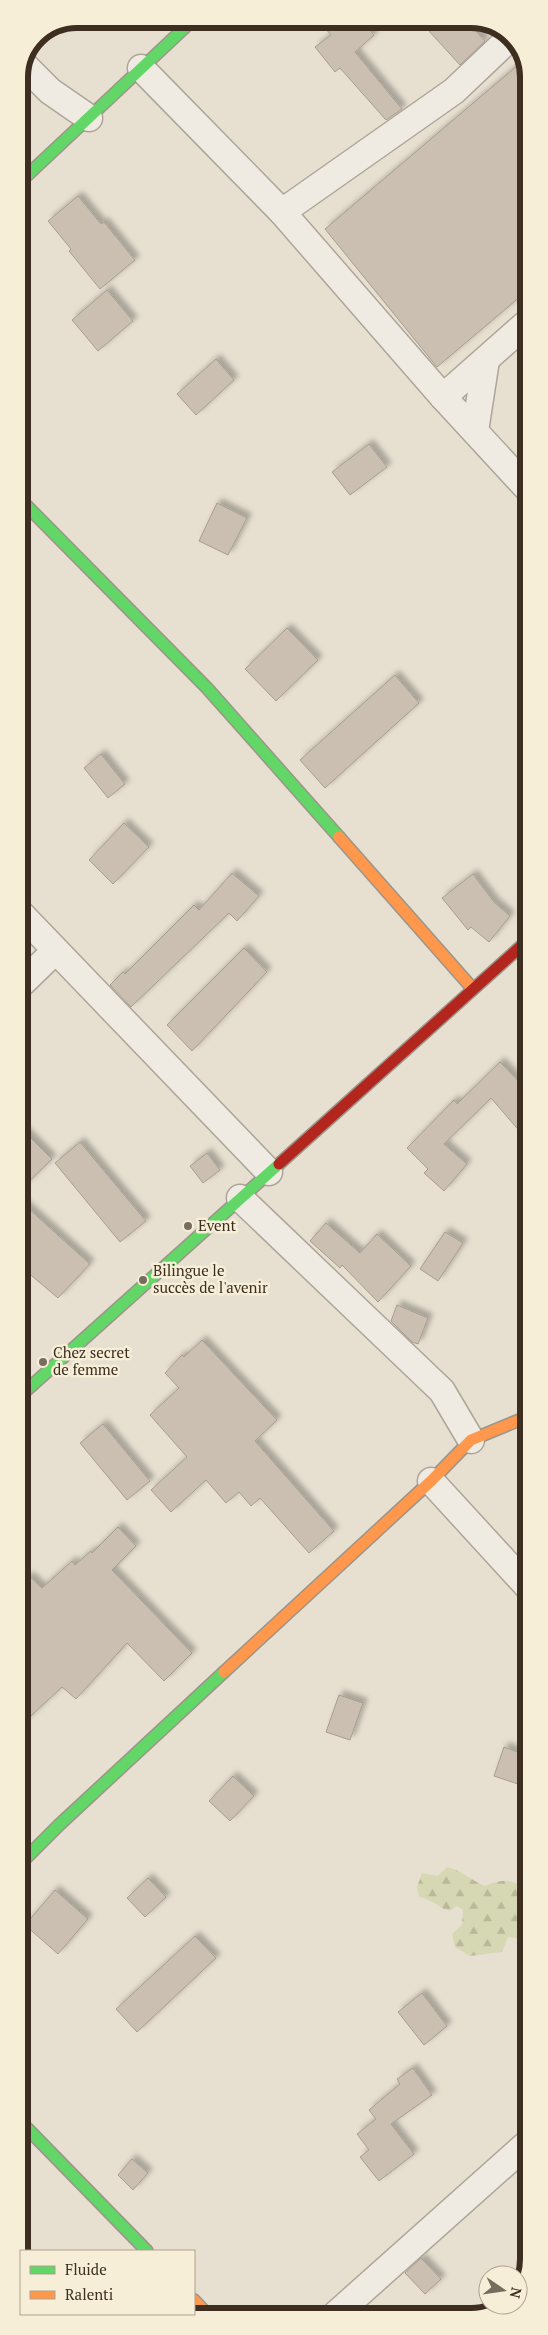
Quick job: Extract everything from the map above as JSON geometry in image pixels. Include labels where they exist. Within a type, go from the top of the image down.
[{"type":"street","points":[[28,175],[184,28]]},
{"type":"street","points":[[282,212],[454,91],[506,42]]},
{"type":"street","points":[[141,68],[282,212],[443,397],[520,480]]},
{"type":"street","points":[[28,69],[50,90],[89,118]]},
{"type":"street","points":[[443,397],[520,329]]},
{"type":"street","points":[[475,431],[486,360]]},
{"type":"street","points":[[28,507],[207,688],[473,989]]},
{"type":"street","points":[[28,922],[269,1172]]},
{"type":"street","points":[[28,1389],[520,947]]},
{"type":"street","points":[[28,977],[55,951]]},
{"type":"street","points":[[240,1198],[442,1392],[471,1440]]},
{"type":"street","points":[[28,1856],[59,1825],[431,1481],[471,1440],[520,1420]]},
{"type":"street","points":[[431,1481],[520,1578]]},
{"type":"street","points":[[28,2129],[146,2250]]},
{"type":"street","points":[[343,2308],[520,2150]]},
{"type":"green space","points":[[447,1867],[485,1886],[500,1881],[512,1882],[520,1886],[520,1939],[508,1937],[502,1952],[470,1956],[455,1947],[452,1934],[462,1925],[463,1910],[457,1906],[449,1911],[427,1899],[419,1897],[417,1887],[422,1873],[438,1876]]},
{"type":"building","points":[[325,28],[368,28],[374,35],[355,52],[402,109],[386,120],[340,68],[335,72],[315,47],[331,35]]},
{"type":"building","points":[[426,28],[473,28],[485,41],[460,65]]},
{"type":"building","points":[[519,64],[520,297],[437,367],[325,229]]},
{"type":"building","points":[[78,196],[101,224],[104,222],[135,260],[100,289],[69,251],[71,249],[48,221]]},
{"type":"building","points":[[107,290],[133,321],[98,351],[72,320]]},
{"type":"building","points":[[216,359],[234,380],[196,415],[177,394]]},
{"type":"building","points":[[369,444],[387,467],[350,495],[332,472]]},
{"type":"building","points":[[217,503],[247,518],[228,555],[199,541]]},
{"type":"building","points":[[287,628],[318,660],[276,701],[245,669]]},
{"type":"building","points":[[395,675],[419,703],[325,788],[300,760]]},
{"type":"building","points":[[101,754],[125,784],[108,798],[84,768]]},
{"type":"building","points":[[124,823],[149,847],[113,884],[89,860]]},
{"type":"building","points":[[232,873],[259,896],[237,921],[229,913],[131,1007],[110,985],[123,972],[125,974],[194,905],[199,910]]},
{"type":"building","points":[[473,874],[494,902],[510,916],[489,942],[471,927],[468,930],[442,898]]},
{"type":"building","points":[[244,948],[267,972],[192,1051],[167,1025]]},
{"type":"building","points":[[500,1062],[520,1083],[520,1132],[491,1098],[444,1144],[467,1164],[444,1191],[424,1173],[428,1169],[407,1148],[454,1100],[457,1104]]},
{"type":"building","points":[[28,1135],[52,1159],[28,1182]]},
{"type":"building","points":[[80,1142],[146,1221],[120,1242],[55,1163]]},
{"type":"building","points":[[207,1153],[220,1170],[203,1183],[190,1166]]},
{"type":"building","points":[[28,1208],[90,1264],[58,1298],[28,1273]]},
{"type":"building","points":[[326,1223],[360,1253],[377,1234],[411,1266],[378,1302],[342,1265],[340,1268],[310,1241]]},
{"type":"building","points":[[445,1232],[463,1243],[438,1281],[420,1269]]},
{"type":"building","points":[[397,1305],[428,1318],[418,1344],[412,1342],[391,1321]]},
{"type":"building","points":[[202,1340],[277,1420],[255,1441],[334,1531],[309,1553],[260,1498],[251,1506],[239,1492],[226,1503],[206,1480],[171,1512],[151,1490],[187,1457],[150,1415],[179,1388],[165,1373],[182,1355],[184,1357]]},
{"type":"building","points":[[103,1424],[150,1481],[127,1500],[80,1443]]},
{"type":"building","points":[[118,1527],[136,1546],[112,1570],[192,1653],[164,1681],[127,1643],[76,1699],[62,1687],[28,1719],[28,1577],[42,1588],[72,1561],[75,1565],[91,1551],[92,1553]]},
{"type":"building","points":[[339,1695],[363,1703],[350,1740],[326,1732]]},
{"type":"building","points":[[504,1747],[520,1753],[520,1778],[518,1784],[494,1776]]},
{"type":"building","points":[[233,1776],[254,1796],[230,1821],[209,1801]]},
{"type":"building","points":[[148,1878],[166,1897],[145,1917],[127,1898]]},
{"type":"building","points":[[55,1890],[88,1919],[58,1954],[28,1928],[28,1922]]},
{"type":"building","points":[[195,1936],[216,1958],[137,2032],[116,2009]]},
{"type":"building","points":[[422,1993],[447,2026],[424,2045],[398,2012]]},
{"type":"building","points":[[413,2068],[432,2095],[391,2124],[414,2154],[379,2181],[360,2157],[369,2150],[357,2134],[376,2119],[369,2110],[400,2084],[397,2079]]},
{"type":"building","points":[[132,2159],[148,2173],[133,2190],[118,2175]]},
{"type":"building","points":[[421,2258],[441,2279],[425,2294],[405,2273]]},
{"type":"traffic: fast","points":[[28,175],[184,28]]},
{"type":"traffic: fast","points":[[28,507],[207,688],[339,837]]},
{"type":"traffic: fast","points":[[28,1389],[279,1164]]},
{"type":"traffic: fast","points":[[28,1856],[224,1672]]},
{"type":"traffic: fast","points":[[28,2129],[146,2250]]},
{"type":"traffic: slow","points":[[339,837],[473,989]]},
{"type":"traffic: slow","points":[[224,1672],[431,1481],[471,1440],[520,1420]]},
{"type":"traffic: slow","points":[[195,2301],[201,2307]]},
{"type":"traffic: jam","points":[[279,1164],[520,947]]},
{"type":"place","name":"Event","points":[[188,1226]]},
{"type":"place","name":"Bilingue le succès de l'avenir","points":[[143,1280]]},
{"type":"place","name":"Chez secret de femme","points":[[43,1362]]}]
